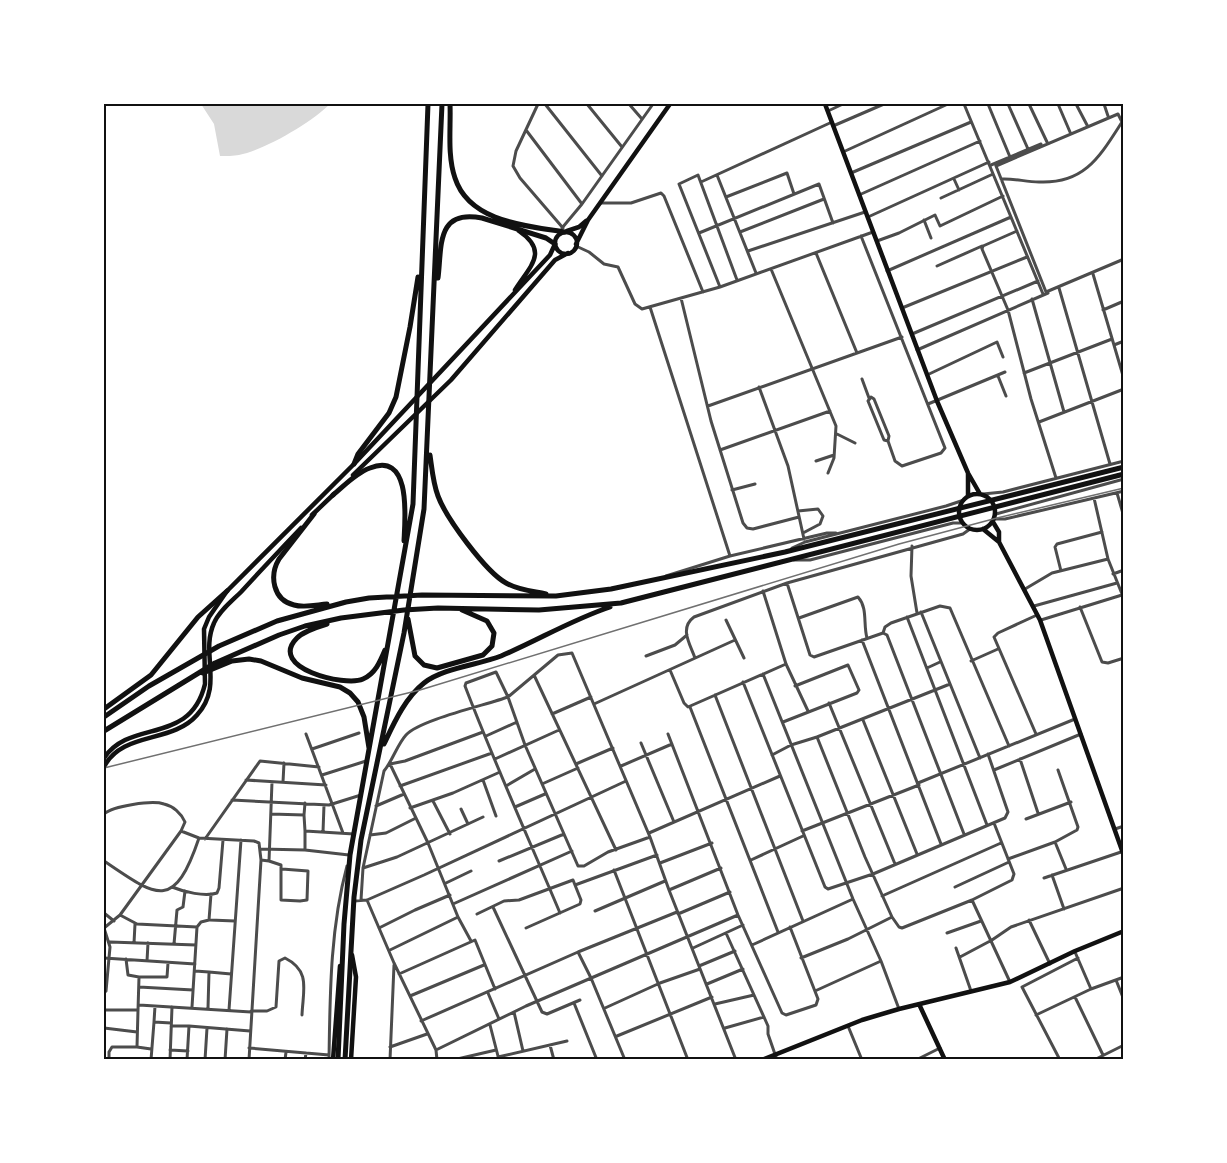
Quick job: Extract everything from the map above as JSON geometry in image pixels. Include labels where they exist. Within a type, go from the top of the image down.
[{"type":"highway","points":[[338,1059],[342,958],[350,855],[413,504],[428,104]]},
{"type":"highway","points":[[345,1059],[350,950],[361,840],[408,614],[424,509],[442,104]]},
{"type":"highway","points":[[450,104],[452,165],[455,178],[467,199],[494,217],[541,229],[564,230]]},
{"type":"highway","points":[[435,288],[443,235],[453,219],[471,216],[546,237],[555,244]]},
{"type":"highway","points":[[354,464],[358,454],[389,413],[396,397],[421,264]]},
{"type":"highway","points":[[428,441],[435,486],[441,504],[487,567],[498,578],[511,585],[556,596]]},
{"type":"highway","points":[[333,495],[371,467],[379,465],[394,471],[403,486],[405,502],[404,556]]},
{"type":"highway","points":[[314,514],[275,565],[274,585],[283,600],[294,605],[302,607],[369,598],[439,595],[556,596],[597,592],[785,552],[1124,467]]},
{"type":"highway","points":[[380,754],[396,718],[416,691],[428,681],[506,654],[562,625],[621,603],[1124,474]]},
{"type":"highway","points":[[104,709],[151,675],[198,617],[228,591]]},
{"type":"highway","points":[[104,717],[181,667],[219,646],[277,621],[346,602]]},
{"type":"highway","points":[[104,731],[174,687],[279,634],[341,618],[371,613],[438,608],[539,610],[621,603]]},
{"type":"highway","points":[[408,614],[415,656],[424,665],[437,668],[483,655],[492,646],[494,633],[487,621],[458,608]]},
{"type":"highway","points":[[341,618],[297,638],[291,651],[297,666],[305,671],[339,680],[364,679],[377,667],[390,634]]},
{"type":"highway","points":[[216,665],[249,659],[302,678],[340,687],[358,702],[370,752]]},
{"type":"main road","points":[[104,767],[110,756],[123,747],[182,728],[199,713],[210,694],[212,684],[210,641],[215,620],[314,514],[451,380],[555,260],[568,253],[576,245],[588,220],[669,104]]},
{"type":"main road","points":[[825,104],[937,402],[968,473],[982,494],[993,502],[999,542]]},
{"type":"main road","points":[[104,758],[120,742],[179,722],[194,710],[205,684],[204,628],[228,591],[354,464],[508,301],[550,255],[559,235],[564,230],[579,227],[588,220]]},
{"type":"main road","points":[[508,301],[536,257],[535,247],[531,240],[517,230]]},
{"type":"main road","points":[[564,230],[573,236],[576,245]]},
{"type":"main road","points":[[555,244],[561,252],[568,253]]},
{"type":"main road","points":[[968,473],[966,498],[959,511],[963,523],[970,529],[983,529],[999,542],[1034,606],[1123,854]]},
{"type":"main road","points":[[966,498],[982,494]]},
{"type":"main road","points":[[983,529],[994,518]]},
{"type":"main road","points":[[762,1059],[776,1057],[848,1026],[899,1009],[1010,982],[1124,931]]},
{"type":"main road","points":[[350,950],[356,977],[351,1059]]},
{"type":"main road","points":[[331,1058],[342,958]]},
{"type":"main road","points":[[920,1004],[945,1059]]},
{"type":"street","points":[[538,104],[513,160],[514,170],[564,230],[652,104]]},
{"type":"street","points":[[545,104],[602,176]]},
{"type":"street","points":[[587,104],[622,147]]},
{"type":"street","points":[[629,104],[642,119]]},
{"type":"street","points":[[828,111],[843,104]]},
{"type":"street","points":[[701,182],[832,124],[884,104]]},
{"type":"street","points":[[843,153],[948,104]]},
{"type":"street","points":[[964,104],[1043,294]]},
{"type":"street","points":[[988,104],[1010,157]]},
{"type":"street","points":[[1008,104],[1028,150]]},
{"type":"street","points":[[1029,104],[1047,142]]},
{"type":"street","points":[[1058,104],[1070,132]]},
{"type":"street","points":[[1076,104],[1087,125]]},
{"type":"street","points":[[1104,104],[1108,116]]},
{"type":"street","points":[[748,251],[833,223],[866,215],[1123,109],[1123,122],[1099,156],[1075,177],[1047,183],[1001,179]]},
{"type":"street","points":[[1123,122],[1118,114],[996,166],[1046,292],[1124,260]]},
{"type":"street","points":[[851,173],[971,122]]},
{"type":"street","points":[[526,130],[582,204]]},
{"type":"street","points":[[859,195],[980,141]]},
{"type":"street","points":[[726,197],[787,173],[794,194]]},
{"type":"street","points":[[717,174],[756,273]]},
{"type":"street","points":[[941,198],[993,174]]},
{"type":"street","points":[[720,287],[679,184],[698,175],[737,280]]},
{"type":"street","points":[[954,179],[959,190]]},
{"type":"street","points":[[699,233],[819,184],[833,223]]},
{"type":"street","points":[[601,203],[631,203],[660,193],[664,196],[703,292]]},
{"type":"street","points":[[876,241],[935,215],[940,226],[1003,196]]},
{"type":"street","points":[[740,232],[824,200]]},
{"type":"street","points":[[888,271],[1011,217]]},
{"type":"street","points":[[924,220],[931,238]]},
{"type":"street","points":[[937,266],[1017,231]]},
{"type":"street","points":[[576,245],[603,263],[618,267],[635,304],[642,309],[720,287],[873,232]]},
{"type":"street","points":[[861,237],[945,445],[943,453],[902,466],[896,461],[875,400],[869,398]]},
{"type":"street","points":[[982,246],[1008,310],[1024,373],[1056,478]]},
{"type":"street","points":[[816,253],[857,353]]},
{"type":"street","points":[[902,308],[1027,257]]},
{"type":"street","points":[[917,350],[1124,260]]},
{"type":"street","points":[[771,269],[830,411],[837,434],[828,473]]},
{"type":"street","points":[[1093,274],[1124,379]]},
{"type":"street","points":[[911,334],[1038,281]]},
{"type":"street","points":[[1059,288],[1110,464]]},
{"type":"street","points":[[681,298],[720,450],[743,523],[750,529],[800,517]]},
{"type":"street","points":[[1032,299],[1064,412]]},
{"type":"street","points":[[1103,310],[1124,301]]},
{"type":"street","points":[[650,307],[730,556]]},
{"type":"street","points":[[708,406],[902,337]]},
{"type":"street","points":[[1024,373],[1112,339]]},
{"type":"street","points":[[1114,345],[1124,341]]},
{"type":"street","points":[[927,375],[997,342],[1003,357]]},
{"type":"street","points":[[928,405],[1005,372]]},
{"type":"street","points":[[998,375],[1006,396]]},
{"type":"street","points":[[862,380],[869,398],[868,402],[884,440],[888,441]]},
{"type":"street","points":[[759,387],[788,466],[804,539]]},
{"type":"street","points":[[1039,422],[1124,389]]},
{"type":"street","points":[[720,450],[830,411]]},
{"type":"street","points":[[837,434],[855,443]]},
{"type":"street","points":[[816,461],[834,454]]},
{"type":"street","points":[[982,494],[1003,492],[1124,461]]},
{"type":"street","points":[[994,518],[1124,479]]},
{"type":"street","points":[[732,490],[755,484]]},
{"type":"street","points":[[994,518],[1005,519],[1124,491]]},
{"type":"street","points":[[1117,493],[1124,517]]},
{"type":"street","points":[[785,552],[805,542],[946,506],[966,498]]},
{"type":"street","points":[[1036,734],[994,637],[998,633],[1039,618],[1123,597],[1108,559],[1094,498]]},
{"type":"street","points":[[798,511],[818,509],[824,516],[820,524],[803,533]]},
{"type":"street","points":[[786,559],[810,560],[952,523],[963,523]]},
{"type":"street","points":[[695,658],[686,627],[691,619],[787,583],[912,546],[963,534],[970,529]]},
{"type":"street","points":[[663,579],[673,572],[730,556],[831,532],[838,534]]},
{"type":"street","points":[[1061,571],[1055,547],[1057,544],[1102,532]]},
{"type":"street","points":[[912,546],[911,576],[919,613],[980,758]]},
{"type":"street","points":[[1025,589],[1048,574],[1108,559]]},
{"type":"street","points":[[1113,574],[1124,570]]},
{"type":"street","points":[[787,583],[810,655],[814,657],[883,633],[888,625],[907,617],[943,606],[950,608],[1009,746]]},
{"type":"street","points":[[1034,606],[1117,583]]},
{"type":"street","points":[[763,591],[786,664],[808,711]]},
{"type":"street","points":[[798,618],[858,597],[864,610],[867,638]]},
{"type":"street","points":[[1080,607],[1102,663],[1124,658]]},
{"type":"street","points":[[907,617],[987,825]]},
{"type":"street","points":[[726,620],[744,658]]},
{"type":"street","points":[[883,633],[890,639],[911,701],[964,834]]},
{"type":"street","points":[[646,656],[675,645],[687,635]]},
{"type":"street","points":[[594,704],[735,640]]},
{"type":"street","points":[[862,640],[941,844]]},
{"type":"street","points":[[971,661],[998,649]]},
{"type":"street","points":[[361,900],[363,868],[381,777],[411,730],[508,697],[558,655],[572,653],[650,835],[665,881],[736,1059]]},
{"type":"street","points":[[927,668],[940,662]]},
{"type":"street","points":[[690,707],[786,664]]},
{"type":"street","points":[[783,722],[857,693],[859,690],[848,665],[795,686]]},
{"type":"street","points":[[670,670],[684,703],[690,707],[778,932]]},
{"type":"street","points":[[560,913],[484,734],[465,686],[466,683],[496,672],[508,697],[545,794],[578,866],[581,867],[674,822],[780,776]]},
{"type":"street","points":[[533,674],[616,850]]},
{"type":"street","points":[[763,674],[847,883],[882,961],[899,1009]]},
{"type":"street","points":[[742,682],[803,836],[827,889],[873,874],[1005,818],[1008,812],[988,754]]},
{"type":"street","points":[[772,755],[791,745],[863,720],[950,684]]},
{"type":"street","points":[[715,694],[803,921]]},
{"type":"street","points":[[552,714],[591,697]]},
{"type":"street","points":[[829,703],[894,864]]},
{"type":"street","points":[[802,831],[894,796],[941,773],[1075,719]]},
{"type":"street","points":[[863,720],[917,854]]},
{"type":"street","points":[[390,764],[405,761],[517,722]]},
{"type":"street","points":[[495,759],[559,730]]},
{"type":"street","points":[[312,749],[359,733]]},
{"type":"street","points":[[306,734],[343,833]]},
{"type":"street","points":[[668,734],[738,915],[784,1015],[816,1005],[818,999],[790,927]]},
{"type":"street","points":[[994,770],[1081,734]]},
{"type":"street","points":[[818,737],[847,814],[882,896],[892,917],[902,928],[972,900],[1012,880],[1014,876],[1009,860],[994,823]]},
{"type":"street","points":[[641,743],[674,822]]},
{"type":"street","points":[[621,766],[672,744]]},
{"type":"street","points":[[542,784],[613,748]]},
{"type":"street","points":[[400,786],[492,753]]},
{"type":"street","points":[[1020,759],[1038,813]]},
{"type":"street","points":[[322,775],[368,760]]},
{"type":"street","points":[[206,839],[260,761],[319,767]]},
{"type":"street","points":[[283,782],[284,763]]},
{"type":"street","points":[[390,764],[439,867],[458,917],[471,941]]},
{"type":"street","points":[[506,786],[535,769]]},
{"type":"street","points":[[955,887],[1009,860],[1075,833],[1078,829],[1071,802],[1058,770]]},
{"type":"street","points":[[410,808],[433,801],[500,772]]},
{"type":"street","points":[[246,780],[326,785]]},
{"type":"street","points":[[483,780],[496,816]]},
{"type":"street","points":[[354,901],[367,900],[556,816],[626,781]]},
{"type":"street","points":[[269,861],[272,782]]},
{"type":"street","points":[[376,806],[404,794]]},
{"type":"street","points":[[515,807],[545,794]]},
{"type":"street","points":[[232,800],[324,805],[361,795]]},
{"type":"street","points":[[433,801],[450,834]]},
{"type":"street","points":[[1026,819],[1071,802]]},
{"type":"street","points":[[104,814],[121,807],[163,803],[174,809],[184,819],[181,831],[142,886],[120,915],[104,928],[110,942],[110,958],[104,993]]},
{"type":"street","points":[[305,803],[305,850]]},
{"type":"street","points":[[323,832],[324,805]]},
{"type":"street","points":[[461,809],[468,824]]},
{"type":"street","points":[[271,814],[304,815]]},
{"type":"street","points":[[369,835],[382,834],[416,818]]},
{"type":"street","points":[[363,868],[388,861],[483,818]]},
{"type":"street","points":[[1115,829],[1124,826]]},
{"type":"street","points":[[181,831],[206,839],[257,841],[261,849],[249,1059]]},
{"type":"street","points":[[305,831],[354,834]]},
{"type":"street","points":[[499,861],[564,834]]},
{"type":"street","points":[[751,860],[803,836]]},
{"type":"street","points":[[104,861],[142,886],[158,892],[165,891],[172,887],[191,859],[199,838]]},
{"type":"street","points":[[172,887],[185,891],[217,893],[223,840]]},
{"type":"street","points":[[229,1010],[241,840]]},
{"type":"street","points":[[1055,842],[1066,870]]},
{"type":"street","points":[[660,864],[712,843]]},
{"type":"street","points":[[882,896],[1001,843]]},
{"type":"street","points":[[249,1048],[306,1053],[331,1058],[334,935],[340,895],[350,855],[305,850],[261,849]]},
{"type":"street","points":[[453,904],[572,851]]},
{"type":"street","points":[[1044,878],[1123,854]]},
{"type":"street","points":[[575,885],[657,855]]},
{"type":"street","points":[[261,860],[280,864],[282,869],[281,900],[307,900],[308,871],[282,869]]},
{"type":"street","points":[[669,890],[721,868]]},
{"type":"street","points":[[614,870],[688,1059]]},
{"type":"street","points":[[446,883],[471,871]]},
{"type":"street","points":[[1052,875],[1064,909]]},
{"type":"street","points":[[477,914],[504,902],[519,900],[571,880],[581,903],[526,928]]},
{"type":"street","points":[[595,911],[665,881]]},
{"type":"street","points":[[960,957],[1011,927],[1124,888]]},
{"type":"street","points":[[174,944],[177,909],[183,907],[185,891]]},
{"type":"street","points":[[421,1022],[578,952],[730,892]]},
{"type":"street","points":[[209,920],[211,894]]},
{"type":"street","points":[[379,928],[450,895]]},
{"type":"street","points":[[752,945],[854,899]]},
{"type":"street","points":[[367,900],[421,1022],[436,1050],[437,1059]]},
{"type":"street","points":[[972,900],[1010,982]]},
{"type":"street","points":[[493,907],[541,1011],[545,1014],[580,1000]]},
{"type":"street","points":[[104,913],[114,921]]},
{"type":"street","points":[[120,915],[135,924],[197,927]]},
{"type":"street","points":[[436,1050],[536,1001],[738,915]]},
{"type":"street","points":[[390,950],[458,917]]},
{"type":"street","points":[[801,958],[892,917]]},
{"type":"street","points":[[192,1007],[197,927],[201,922],[209,920],[235,921]]},
{"type":"street","points":[[1029,920],[1050,964]]},
{"type":"street","points":[[946,933],[981,921]]},
{"type":"street","points":[[134,943],[135,924]]},
{"type":"street","points":[[693,949],[743,924]]},
{"type":"street","points":[[726,933],[768,1026],[768,1034],[776,1057]]},
{"type":"street","points":[[399,974],[471,941],[476,941],[495,990]]},
{"type":"street","points":[[110,942],[196,945]]},
{"type":"street","points":[[147,961],[148,943]]},
{"type":"street","points":[[956,948],[971,993]]},
{"type":"street","points":[[604,1009],[735,951]]},
{"type":"street","points":[[1075,951],[1090,989]]},
{"type":"street","points":[[578,952],[617,1036],[625,1059]]},
{"type":"street","points":[[104,958],[195,964]]},
{"type":"street","points":[[139,1005],[267,1011],[276,1007],[279,961],[285,958],[296,964],[302,973],[302,1015]]},
{"type":"street","points":[[1022,987],[1078,958]]},
{"type":"street","points":[[126,959],[128,975],[139,976],[167,977],[168,962]]},
{"type":"street","points":[[815,991],[882,961]]},
{"type":"street","points":[[390,1059],[394,963]]},
{"type":"street","points":[[410,996],[484,965]]},
{"type":"street","points":[[707,984],[743,969]]},
{"type":"street","points":[[195,971],[231,974]]},
{"type":"street","points":[[208,1008],[209,972]]},
{"type":"street","points":[[136,1047],[139,976]]},
{"type":"street","points":[[1036,1015],[1090,989],[1124,977]]},
{"type":"street","points":[[1018,979],[1060,1059]]},
{"type":"street","points":[[1116,980],[1124,1000]]},
{"type":"street","points":[[139,987],[194,990]]},
{"type":"street","points":[[488,993],[499,1019]]},
{"type":"street","points":[[715,1004],[754,995]]},
{"type":"street","points":[[617,1036],[712,997]]},
{"type":"street","points":[[1074,997],[1100,1057]]},
{"type":"street","points":[[574,1003],[597,1059]]},
{"type":"street","points":[[151,1059],[155,1006]]},
{"type":"street","points":[[170,1059],[172,1007]]},
{"type":"street","points":[[104,1010],[138,1010]]},
{"type":"street","points":[[514,1012],[523,1051]]},
{"type":"street","points":[[724,1028],[764,1017]]},
{"type":"street","points":[[154,1022],[250,1031]]},
{"type":"street","points":[[490,1025],[499,1058],[567,1041]]},
{"type":"street","points":[[187,1059],[189,1026]]},
{"type":"street","points":[[848,1026],[860,1059]]},
{"type":"street","points":[[104,1028],[137,1032]]},
{"type":"street","points":[[205,1059],[207,1028]]},
{"type":"street","points":[[225,1059],[227,1029]]},
{"type":"street","points":[[390,1047],[427,1034]]},
{"type":"street","points":[[550,1045],[554,1059]]},
{"type":"street","points":[[1094,1059],[1124,1045]]},
{"type":"street","points":[[104,1057],[109,1057],[109,1050],[113,1046],[152,1049]]},
{"type":"street","points":[[916,1059],[940,1048]]},
{"type":"street","points":[[170,1050],[188,1051]]},
{"type":"street","points":[[453,1059],[496,1050]]},
{"type":"street","points":[[285,1052],[285,1059]]},
{"type":"street","points":[[305,1059],[306,1053]]},
{"type":"shaded area","points":[[201,104],[330,104],[312,119],[262,147],[239,155],[220,156],[214,124]]},
{"type":"railway","points":[[104,768],[420,690],[899,544],[1124,488]]}]
